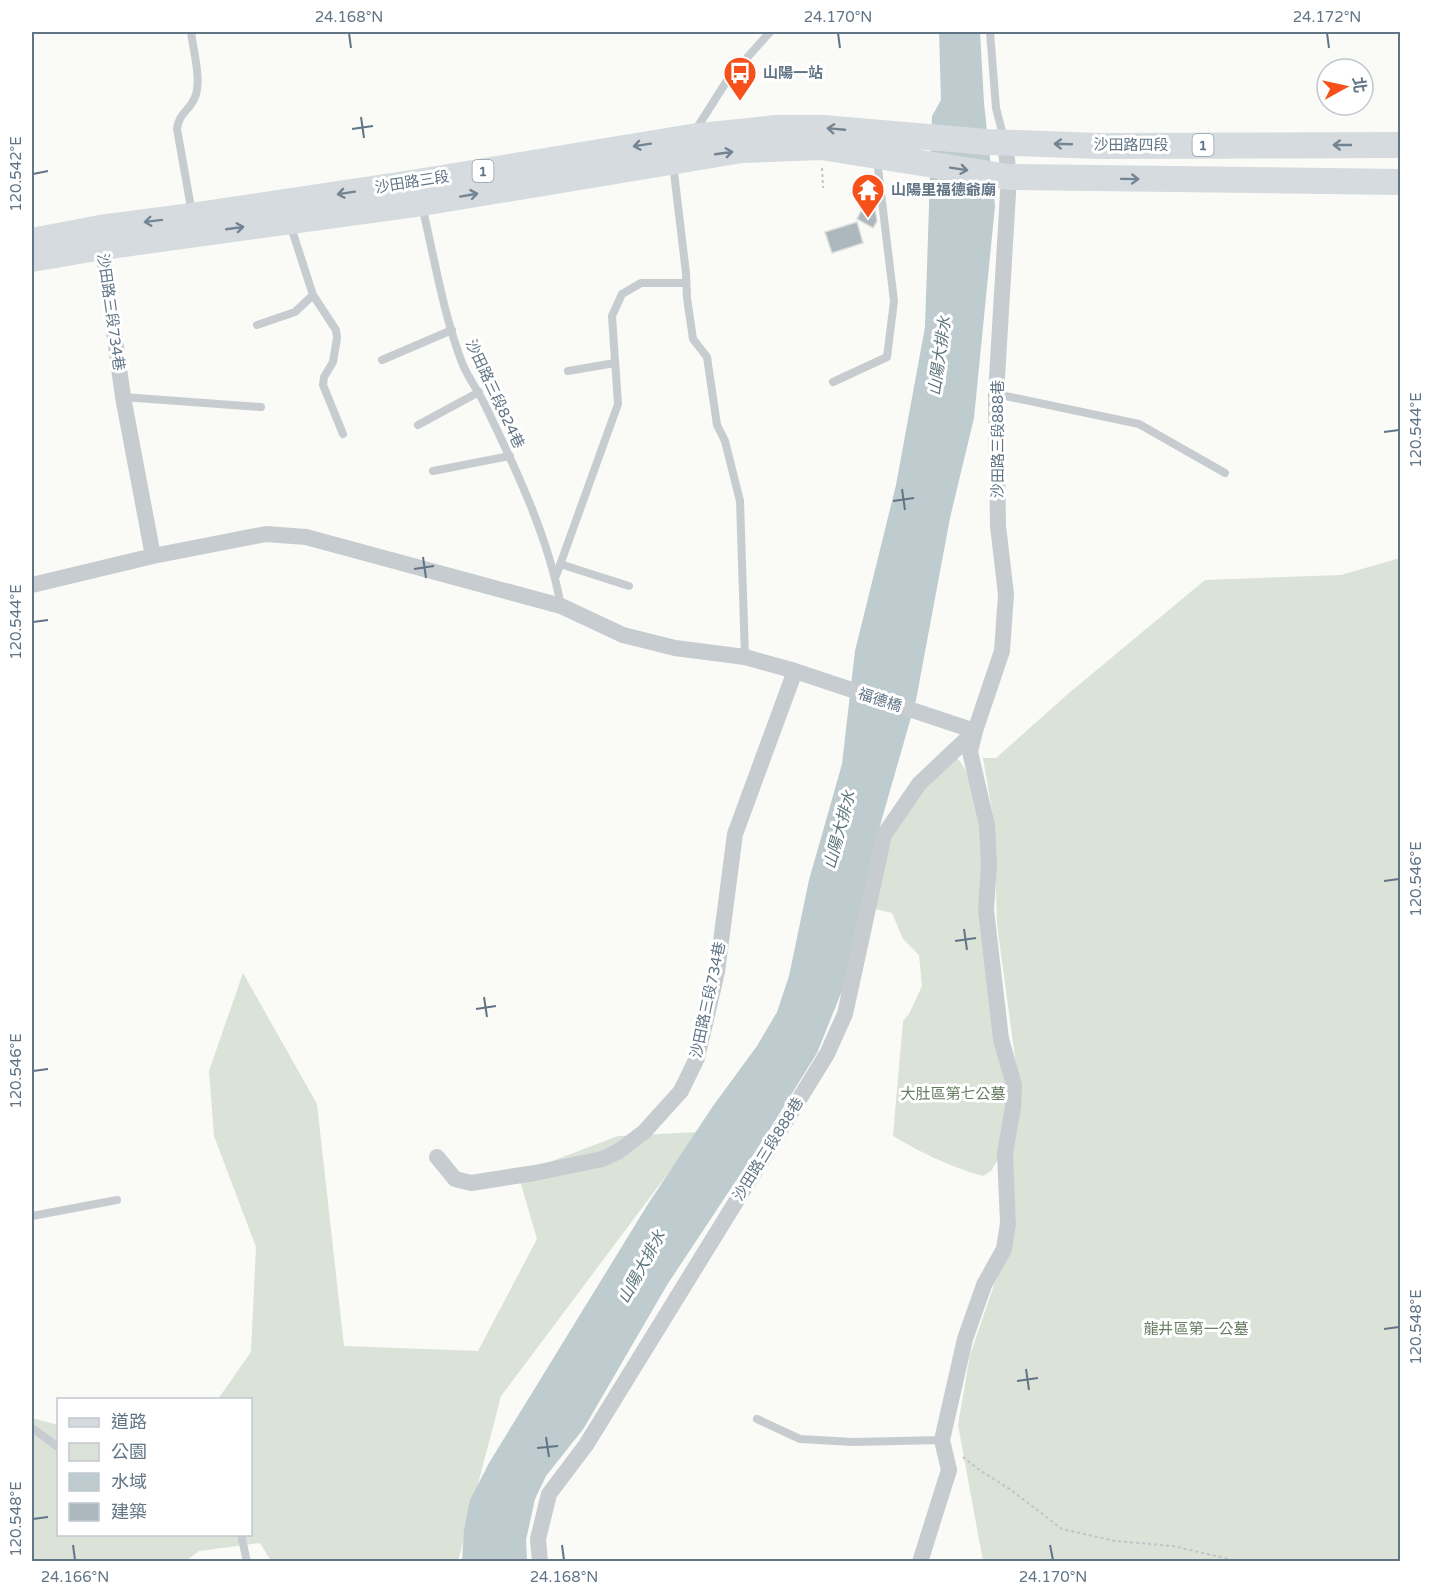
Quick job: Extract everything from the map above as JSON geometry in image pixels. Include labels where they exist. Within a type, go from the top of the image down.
[{"type":"main road","name":"沙田路三段","points":[[32,241],[289,221],[420,192],[682,149],[742,150],[820,147],[936,138],[996,142]]},
{"type":"main road","name":"沙田路四段","points":[[996,142],[1099,146],[1401,145]]},
{"type":"main road","name":"沙田路三段","points":[[875,144],[932,165],[998,175]]},
{"type":"main road","name":"1","points":[[998,175],[1401,182]]},
{"type":"main road","name":"沙田路三段","points":[[32,258],[101,237],[192,216],[420,192]]},
{"type":"street","name":"沙田路三段888巷","points":[[540,1562],[538,1539],[549,1494],[586,1445],[827,1054],[845,1014],[884,835],[919,784],[975,731],[1002,651],[1006,594],[998,525],[996,394],[998,175],[996,142]]},
{"type":"street","name":"沙田路三段734巷","points":[[101,237],[123,397],[153,556]]},
{"type":"street","points":[[32,585],[153,556],[266,534],[306,537],[561,606],[622,635],[675,648],[745,657],[795,671]]},
{"type":"street","name":"沙田路三段734巷","points":[[437,1158],[455,1179],[471,1182],[535,1173],[602,1159],[619,1151],[644,1132],[681,1091],[697,1058],[717,972],[735,834],[795,671]]},
{"type":"street","name":"福德橋","points":[[795,671],[975,731]]},
{"type":"street","points":[[920,1562],[949,1470],[942,1440],[964,1339],[984,1285],[1004,1249],[1008,1223],[1005,1153],[1013,1107],[1014,1085],[1001,1039],[986,910],[989,864],[987,825],[970,753],[975,731]]},
{"type":"lane","points":[[191,32],[198,84],[197,95],[178,120],[177,129],[192,216]]},
{"type":"lane","points":[[745,657],[740,501],[725,441],[717,425],[707,357],[693,339],[686,283],[682,149],[728,79],[770,32]]},
{"type":"lane","points":[[990,32],[996,108],[996,142]]},
{"type":"lane","points":[[833,382],[887,357],[894,301],[875,144]]},
{"type":"lane","name":"沙田路三段824巷","points":[[420,192],[452,330],[464,366],[510,456],[544,540],[556,577],[561,606]]},
{"type":"lane","points":[[289,221],[313,295],[336,330],[333,362],[324,377],[323,385],[343,434]]},
{"type":"lane","name":"沙田路三段824巷","points":[[556,577],[618,404],[612,316],[622,294],[641,283],[686,283]]},
{"type":"lane","points":[[257,325],[295,312],[313,295]]},
{"type":"lane","points":[[382,360],[452,330]]},
{"type":"lane","points":[[568,371],[615,363]]},
{"type":"lane","points":[[418,425],[479,392]]},
{"type":"lane","points":[[996,394],[1139,424],[1225,473]]},
{"type":"lane","points":[[123,397],[261,407]]},
{"type":"lane","points":[[433,471],[510,456]]},
{"type":"lane","points":[[560,564],[628,586]]},
{"type":"lane","points":[[32,1215],[117,1200]]},
{"type":"lane","points":[[757,1419],[800,1439],[853,1442],[942,1440]]},
{"type":"lane","points":[[32,1428],[57,1446]]},
{"type":"lane","points":[[241,1536],[247,1562]]},
{"type":"path","points":[[942,1440],[978,1469],[1011,1490],[1062,1529],[1115,1541],[1173,1546],[1241,1562]]},
{"type":"green space","name":"龍井區第一公墓","points":[[1400,558],[1400,1561],[983,1561],[958,1425],[970,1355],[1016,1221],[1012,1149],[1021,1101],[997,925],[994,822],[983,758],[996,758],[1069,693],[1205,580],[1341,575]]},
{"type":"green space","name":"大肚區第七公墓","points":[[956,758],[967,774],[978,810],[1011,1101],[999,1158],[991,1171],[983,1176],[936,1159],[893,1136],[903,1021],[909,1014],[922,986],[919,955],[903,939],[892,913],[875,909],[892,836],[914,798]]},
{"type":"green space","points":[[243,973],[317,1104],[344,1346],[478,1351],[537,1239],[518,1174],[618,1136],[699,1132],[501,1396],[458,1561],[271,1561],[260,1543],[199,1551],[186,1561],[32,1561],[32,1418],[57,1425],[57,1536],[252,1536],[252,1398],[219,1398],[251,1352],[256,1247],[214,1136],[209,1071]]},
{"type":"water","name":"山陽大排水","points":[[939,32],[980,32],[984,103],[995,206],[974,418],[950,518],[916,700],[881,822],[850,971],[817,1053],[763,1140],[667,1285],[584,1428],[546,1476],[535,1499],[526,1540],[527,1561],[462,1562],[464,1530],[470,1500],[489,1463],[648,1204],[713,1106],[757,1046],[777,1012],[789,976],[809,880],[842,764],[855,651],[896,485],[925,327],[932,116],[941,100]]},
{"type":"building","points":[[872,190],[877,221],[873,228],[857,219]]},
{"type":"building","points":[[857,222],[863,243],[832,253],[825,232]]},
{"type":"place","name":"山陽一站","points":[[740,102]]},
{"type":"place","name":"山陽里福德爺廟","points":[[868,219]]}]
